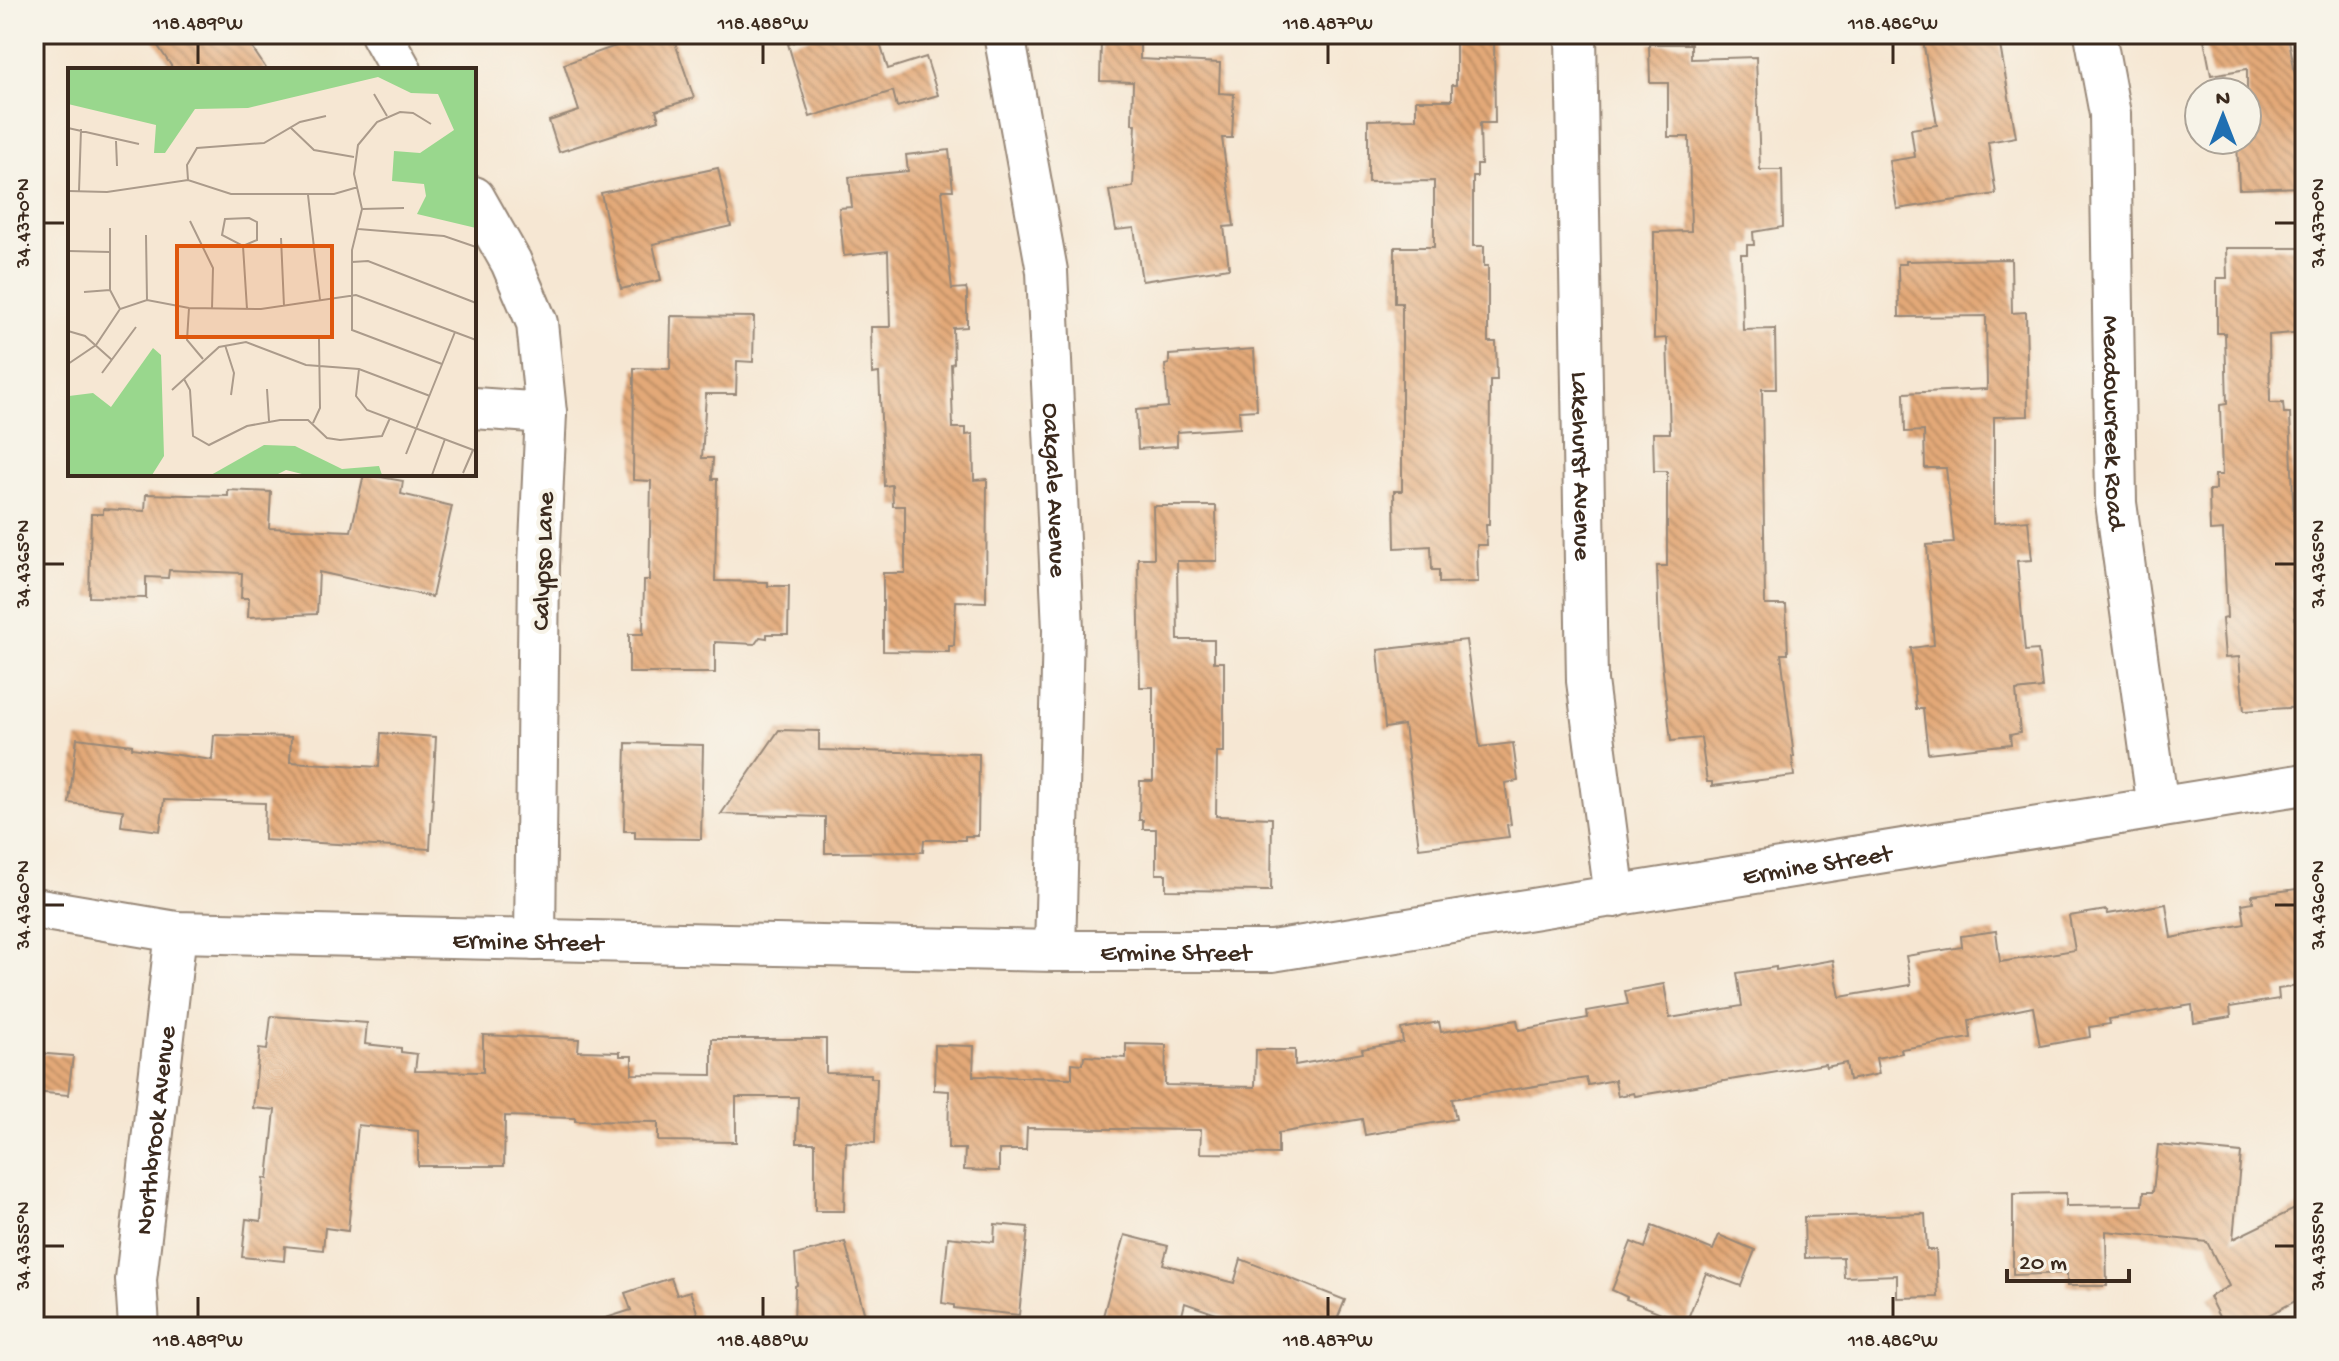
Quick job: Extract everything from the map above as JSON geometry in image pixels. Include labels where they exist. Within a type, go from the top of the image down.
[{"type":"street","points":[[381,34],[400,68]]},
{"type":"street","name":"Oakgale Avenue","points":[[1004,34],[1047,271],[1063,630],[1055,951]]},
{"type":"street","name":"Lakehurst Avenue","points":[[1576,34],[1587,681],[1615,897]]},
{"type":"street","name":"Meadowcreek Road","points":[[2095,34],[2110,114],[2116,503],[2158,808]]},
{"type":"street","name":"Calypso Lane","points":[[476,201],[511,262],[537,323],[546,413],[539,565],[535,940]]},
{"type":"street","points":[[476,408],[546,413]]},
{"type":"street","name":"Ermine Street","points":[[34,908],[176,932],[1055,951],[1272,951],[2305,784]]},
{"type":"street","name":"Northbrook Avenue","points":[[139,1327],[136,1280],[176,932]]},
{"type":"building","points":[[150,34],[243,34],[266,68],[173,68]]},
{"type":"building","points":[[650,34],[672,34],[694,98],[656,110],[659,120],[559,152],[549,121],[579,111],[564,64]]},
{"type":"building","points":[[819,34],[877,34],[888,69],[926,57],[938,95],[897,107],[893,91],[810,117],[788,44]]},
{"type":"building","points":[[1456,34],[1494,34],[1495,123],[1480,123],[1481,165],[1477,165],[1477,177],[1473,177],[1473,246],[1484,246],[1484,266],[1488,266],[1488,342],[1496,342],[1497,380],[1490,380],[1489,525],[1486,525],[1487,545],[1477,545],[1478,582],[1439,583],[1439,570],[1432,570],[1431,546],[1395,548],[1394,491],[1402,491],[1402,303],[1395,303],[1395,247],[1434,247],[1434,181],[1368,182],[1368,120],[1416,119],[1416,100],[1452,100],[1452,85],[1456,85]]},
{"type":"building","points":[[1922,34],[1998,34],[2016,137],[1988,142],[1996,194],[1897,209],[1889,161],[1915,157],[1911,129],[1937,125]]},
{"type":"building","points":[[2203,34],[2288,34],[2301,107],[2305,107],[2305,187],[2239,189],[2238,156],[2263,156],[2263,76],[2247,76],[2247,69],[2211,75]]},
{"type":"building","points":[[1101,42],[1140,44],[1140,59],[1220,63],[1219,93],[1234,94],[1232,138],[1222,138],[1234,226],[1224,227],[1229,268],[1142,281],[1134,228],[1116,230],[1109,191],[1133,187],[1136,124],[1132,124],[1133,82],[1100,81]]},
{"type":"building","points":[[1649,44],[1691,44],[1691,59],[1756,57],[1760,170],[1782,170],[1783,227],[1753,232],[1754,245],[1747,245],[1747,254],[1741,254],[1743,330],[1775,329],[1776,389],[1762,389],[1765,605],[1786,605],[1788,654],[1781,654],[1794,776],[1712,786],[1712,782],[1707,782],[1701,738],[1671,741],[1659,637],[1657,566],[1667,566],[1667,471],[1654,471],[1653,433],[1670,433],[1667,338],[1654,339],[1654,232],[1691,231],[1689,137],[1668,137],[1668,83],[1650,83]]},
{"type":"building","points":[[949,150],[953,190],[942,190],[952,289],[966,288],[967,291],[967,327],[953,328],[953,428],[966,428],[966,435],[973,434],[974,480],[987,479],[986,602],[956,601],[954,646],[949,646],[949,652],[883,651],[883,573],[905,573],[905,506],[893,506],[892,485],[884,486],[879,373],[872,374],[871,327],[890,327],[888,251],[844,256],[839,208],[852,207],[849,177],[908,171],[906,155]]},
{"type":"building","points":[[718,168],[731,226],[653,244],[661,280],[621,289],[601,193]]},
{"type":"building","points":[[2226,248],[2305,248],[2305,332],[2269,335],[2270,403],[2283,403],[2284,413],[2290,413],[2296,581],[2292,581],[2299,662],[2305,662],[2305,699],[2302,699],[2302,707],[2244,711],[2239,657],[2225,658],[2222,619],[2227,618],[2223,530],[2210,531],[2209,490],[2215,490],[2215,475],[2222,475],[2220,405],[2227,404],[2225,333],[2217,333],[2217,278],[2227,278]]},
{"type":"building","points":[[2011,259],[2012,313],[2026,312],[2028,416],[1994,417],[1994,523],[2028,520],[2032,560],[2017,561],[2025,651],[2038,650],[2042,688],[2016,691],[2020,733],[2010,735],[2011,744],[1928,753],[1923,709],[1916,709],[1911,648],[1934,645],[1927,545],[1954,543],[1946,468],[1925,468],[1924,431],[1905,432],[1904,393],[1987,389],[1986,316],[1899,317],[1898,264],[1906,264],[1906,261]]},
{"type":"building","points":[[671,316],[754,317],[753,362],[737,361],[736,394],[706,394],[702,458],[713,458],[712,479],[717,479],[715,581],[768,582],[768,586],[789,586],[788,634],[767,634],[767,638],[760,637],[755,644],[715,642],[715,673],[629,673],[629,634],[643,634],[644,580],[649,580],[651,481],[633,480],[634,368],[670,369]]},
{"type":"building","points":[[1254,349],[1257,410],[1239,411],[1240,428],[1177,432],[1177,446],[1138,449],[1136,410],[1168,407],[1165,365],[1169,364],[1169,355]]},
{"type":"building","points":[[364,476],[403,481],[401,494],[452,506],[432,597],[319,572],[317,614],[248,617],[249,598],[241,598],[242,573],[169,570],[168,578],[146,577],[146,598],[89,597],[91,514],[103,514],[103,509],[145,511],[146,494],[228,496],[228,490],[271,492],[269,528],[351,531]]},
{"type":"building","points":[[1153,506],[1216,506],[1217,561],[1177,561],[1178,640],[1214,640],[1214,662],[1224,662],[1224,752],[1217,752],[1216,816],[1272,818],[1271,891],[1166,890],[1166,874],[1156,874],[1156,829],[1143,829],[1143,820],[1139,820],[1140,781],[1153,781],[1153,687],[1140,687],[1138,558],[1154,558]]},
{"type":"building","points":[[1466,640],[1480,747],[1513,743],[1518,781],[1505,783],[1511,824],[1507,825],[1509,837],[1419,848],[1404,725],[1385,728],[1378,650]]},
{"type":"building","points":[[779,730],[819,731],[819,750],[979,754],[978,836],[965,836],[965,840],[924,840],[923,852],[825,853],[825,817],[721,814]]},
{"type":"building","points":[[381,733],[436,737],[430,849],[264,840],[265,803],[164,800],[160,831],[121,826],[123,810],[69,803],[77,738],[212,760],[214,735],[291,737],[290,762],[379,767]]},
{"type":"building","points":[[626,743],[703,745],[701,839],[635,838],[635,831],[624,831]]},
{"type":"building","points":[[2305,888],[2305,985],[2278,989],[2279,999],[2230,1007],[2231,1017],[2194,1023],[2192,1005],[2109,1019],[2110,1024],[2089,1027],[2090,1037],[2040,1046],[2033,1007],[1969,1020],[1971,1038],[1901,1049],[1902,1053],[1876,1058],[1879,1074],[1849,1080],[1846,1063],[1826,1067],[1825,1064],[1635,1096],[1634,1093],[1618,1096],[1615,1080],[1588,1085],[1586,1078],[1452,1099],[1456,1119],[1365,1135],[1362,1119],[1278,1133],[1278,1154],[1200,1153],[1201,1130],[1027,1128],[1026,1150],[999,1150],[999,1171],[964,1170],[965,1149],[948,1149],[949,1091],[934,1090],[935,1045],[974,1046],[973,1076],[1072,1078],[1072,1063],[1083,1064],[1084,1056],[1126,1058],[1126,1044],[1166,1045],[1165,1085],[1255,1087],[1256,1050],[1295,1050],[1295,1065],[1363,1053],[1362,1049],[1403,1042],[1401,1029],[1439,1022],[1441,1032],[1517,1020],[1519,1030],[1588,1018],[1587,1011],[1628,1004],[1625,991],[1664,984],[1670,1018],[1742,1006],[1737,973],[1833,960],[1840,997],[1911,985],[1906,956],[1962,947],[1961,936],[1996,931],[2000,962],[2075,950],[2069,916],[2107,910],[2108,914],[2166,904],[2171,938],[2245,924],[2242,904],[2253,902],[2252,895]]},
{"type":"building","points":[[271,1016],[367,1023],[365,1044],[401,1048],[401,1052],[417,1054],[415,1071],[483,1072],[483,1035],[579,1039],[578,1051],[620,1052],[620,1056],[632,1056],[632,1074],[712,1075],[712,1039],[826,1039],[826,1073],[871,1074],[871,1078],[877,1078],[875,1143],[846,1142],[844,1211],[815,1211],[815,1143],[797,1143],[798,1097],[736,1097],[736,1142],[658,1141],[658,1122],[505,1116],[504,1166],[418,1166],[418,1131],[358,1125],[348,1231],[325,1228],[323,1250],[285,1246],[284,1261],[242,1257],[246,1219],[261,1221],[264,1178],[268,1179],[275,1110],[253,1108],[259,1049],[267,1050]]},
{"type":"building","points":[[34,1053],[73,1056],[68,1095],[34,1092]]},
{"type":"building","points":[[2158,1145],[2241,1153],[2233,1239],[2305,1204],[2305,1296],[2265,1317],[2271,1327],[2224,1327],[2209,1297],[2229,1286],[2207,1242],[2106,1231],[2107,1286],[2067,1286],[2067,1273],[2013,1275],[2013,1194],[2066,1193],[2066,1206],[2143,1205],[2144,1192],[2153,1192]]},
{"type":"building","points":[[1925,1214],[1927,1250],[1936,1250],[1938,1297],[1897,1298],[1897,1275],[1844,1277],[1843,1257],[1805,1258],[1804,1217]]},
{"type":"building","points":[[995,1224],[1028,1227],[1019,1315],[954,1308],[954,1305],[942,1303],[948,1237],[994,1242]]},
{"type":"building","points":[[1652,1226],[1713,1250],[1719,1235],[1755,1250],[1741,1286],[1706,1273],[1686,1323],[1626,1299],[1612,1290],[1631,1242],[1645,1248]]},
{"type":"building","points":[[1125,1235],[1168,1246],[1163,1264],[1234,1283],[1241,1259],[1345,1300],[1334,1327],[1253,1327],[1185,1303],[1179,1327],[1110,1327],[1112,1319],[1103,1316]]},
{"type":"building","points":[[845,1242],[868,1327],[794,1327],[797,1285],[795,1255]]},
{"type":"building","points":[[671,1278],[677,1295],[690,1291],[702,1327],[601,1327],[600,1320],[631,1310],[625,1293]]}]
